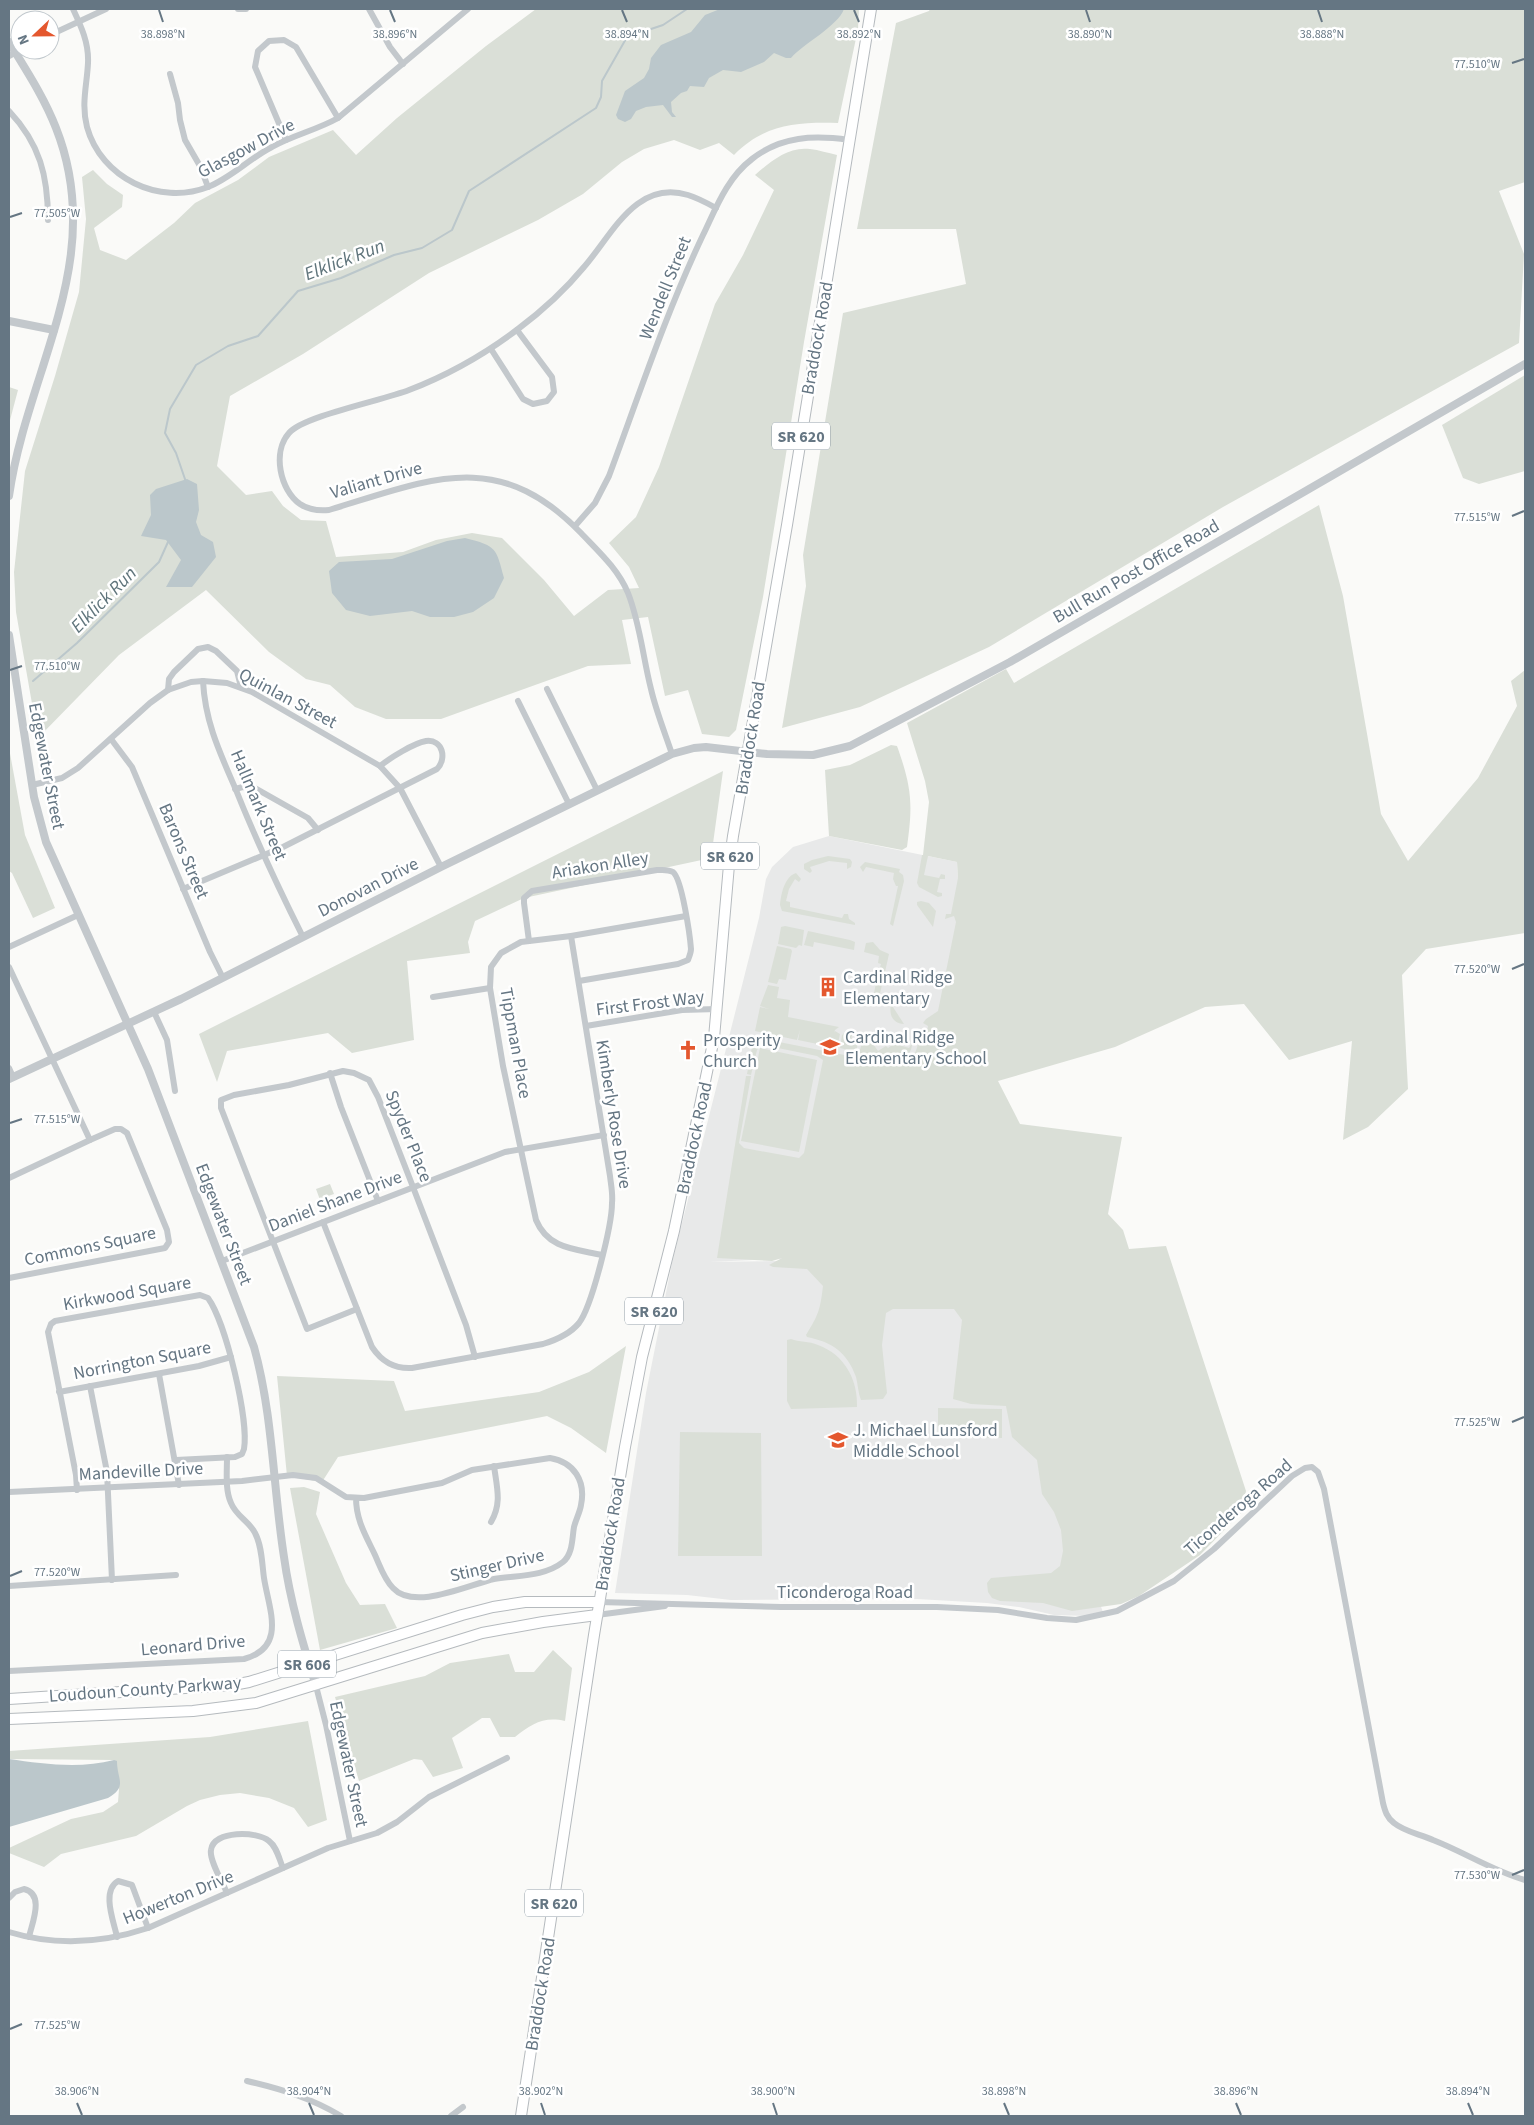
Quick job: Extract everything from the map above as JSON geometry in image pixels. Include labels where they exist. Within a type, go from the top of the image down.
[{"type":"main road","name":"Braddock Road","points":[[521,2116],[599,1602],[625,1447],[642,1357],[674,1231],[702,1105],[714,1038],[729,865],[787,525],[871,9]]},
{"type":"main road","name":"Loudoun County Parkway","points":[[9,1699],[233,1685],[249,1682],[493,1607],[544,1601],[599,1602]]},
{"type":"main road","name":"Loudoun County Parkway","points":[[9,1719],[193,1712],[256,1704],[482,1633],[597,1615]]},
{"type":"street","name":"Glasgow Drive","points":[[73,9],[85,38],[88,55],[84,97],[85,118],[91,139],[103,158],[125,178],[151,190],[180,193],[208,187],[225,179],[260,154],[286,140],[321,127],[338,118],[465,10]]},
{"type":"street","points":[[60,31],[106,9]]},
{"type":"street","points":[[238,9],[246,9]]},
{"type":"street","points":[[369,9],[390,47],[402,64]]},
{"type":"street","points":[[286,140],[255,67],[258,51],[269,41],[284,40],[296,47],[338,118]]},
{"type":"street","points":[[9,496],[14,463],[65,295],[73,249],[73,201],[66,162],[57,129],[38,88],[20,60]]},
{"type":"street","points":[[170,74],[177,97],[185,140],[200,166],[208,187]]},
{"type":"street","points":[[9,111],[30,138],[41,162],[47,188],[48,220]]},
{"type":"street","name":"Wendell Street","points":[[574,526],[595,503],[609,476],[675,295],[724,190],[740,169],[759,154],[785,141],[812,136],[849,140]]},
{"type":"street","name":"Valiant Drive","points":[[672,754],[654,701],[628,593],[623,582],[607,560],[552,506],[537,496],[508,484],[481,478],[450,477],[329,510],[306,507],[293,497],[286,485],[280,465],[281,448],[284,440],[295,427],[307,421],[409,390],[451,372],[491,348],[517,330],[568,284],[599,250],[626,213],[642,200],[660,194],[679,193],[688,195],[716,208]]},
{"type":"street","points":[[9,321],[22,322],[54,330]]},
{"type":"street","points":[[491,348],[523,399],[532,404],[543,404],[554,392],[552,377],[517,330]]},
{"type":"street","name":"Bull Run Post Office Road","points":[[747,752],[813,754],[850,746],[1010,662],[1525,364]]},
{"type":"street","name":"Edgewater Street","points":[[9,635],[32,785],[38,817],[46,842],[158,1091],[250,1334],[260,1367],[288,1584],[326,1725],[350,1841]]},
{"type":"street","points":[[168,690],[169,679],[174,672],[198,649],[208,647],[216,651],[237,670],[241,687]]},
{"type":"street","name":"Hallmark Street","points":[[203,681],[204,701],[209,727],[263,856],[303,937]]},
{"type":"street","name":"Quinlan Street","points":[[32,785],[50,782],[74,771],[150,703],[168,690],[190,682],[227,683],[241,687],[380,766],[400,788],[441,867]]},
{"type":"street","points":[[547,689],[597,790]]},
{"type":"street","points":[[518,701],[569,804]]},
{"type":"street","name":"Barons Street","points":[[111,739],[132,767],[222,978]]},
{"type":"street","points":[[183,889],[263,856],[400,788],[440,766],[443,754],[439,745],[430,741],[424,741],[380,766]]},
{"type":"street","name":"Donovan Drive","points":[[11,1078],[154,1012],[441,867],[672,754],[706,747],[747,752]]},
{"type":"street","points":[[235,788],[255,788],[308,818],[318,830]]},
{"type":"street","name":"Ariakon Alley","points":[[529,941],[524,898],[532,891],[657,870],[673,872],[678,879],[686,916],[691,951],[688,960],[678,964],[578,981]]},
{"type":"street","points":[[9,947],[78,915]]},
{"type":"street","name":"Tippman Place","points":[[602,1256],[556,1245],[540,1229],[520,1149],[503,1066],[490,988],[491,967],[496,959],[512,946],[529,941],[571,936],[686,916]]},
{"type":"street","name":"Kimberly Rose Drive","points":[[323,1222],[372,1347],[384,1362],[394,1366],[412,1368],[543,1344],[558,1339],[578,1324],[585,1314],[602,1256],[612,1205],[604,1135],[571,936]]},
{"type":"street","points":[[9,967],[90,1140]]},
{"type":"street","points":[[433,997],[490,988]]},
{"type":"street","name":"First Frost Way","points":[[586,1026],[682,1010],[717,1009]]},
{"type":"street","points":[[154,1012],[166,1040],[175,1091]]},
{"type":"street","points":[[9,1068],[11,1078]]},
{"type":"street","name":"Spyder Place","points":[[273,1241],[221,1108],[221,1100],[289,1086],[330,1073],[350,1071],[369,1080],[378,1097],[413,1187],[470,1336],[475,1357]]},
{"type":"street","points":[[330,1073],[341,1107],[378,1201]]},
{"type":"street","name":"Commons Square","points":[[9,1178],[115,1129],[121,1129],[127,1133],[167,1230],[169,1242],[166,1248],[9,1278]]},
{"type":"street","name":"Daniel Shane Drive","points":[[222,1261],[505,1152],[604,1135]]},
{"type":"street","points":[[273,1241],[307,1329],[357,1309]]},
{"type":"street","name":"Kirkwood Square","points":[[77,1490],[48,1332],[51,1324],[58,1320],[200,1294],[205,1296],[210,1301],[231,1356],[240,1396],[244,1450],[238,1456],[227,1457]]},
{"type":"street","name":"Norrington Square","points":[[59,1392],[199,1366],[231,1356]]},
{"type":"street","points":[[159,1374],[179,1485]]},
{"type":"street","points":[[90,1386],[107,1472],[112,1580]]},
{"type":"street","points":[[176,1460],[227,1457]]},
{"type":"street","name":"Leonard Drive","points":[[9,1671],[244,1659],[258,1653],[268,1642],[273,1629],[273,1621],[258,1540],[251,1526],[239,1515],[231,1503],[227,1457]]},
{"type":"street","name":"Stinger Drive","points":[[550,1458],[560,1459],[570,1465],[577,1473],[581,1482],[582,1496],[571,1549],[565,1560],[552,1570],[478,1583],[426,1598],[403,1595],[394,1589],[384,1577],[356,1513],[356,1498],[442,1483],[472,1470],[550,1458]]},
{"type":"street","points":[[491,1522],[498,1511],[494,1466]]},
{"type":"street","name":"Ticonderoga Road","points":[[599,1602],[781,1607],[937,1607],[998,1610],[1047,1618],[1076,1620],[1101,1615],[1131,1605],[1174,1581],[1214,1549],[1292,1476],[1305,1468],[1312,1467],[1318,1472],[1324,1489],[1325,1506],[1383,1803],[1388,1816],[1393,1823],[1404,1829],[1433,1840],[1497,1870],[1525,1880]]},
{"type":"street","points":[[274,1478],[293,1475],[308,1476],[316,1478],[346,1497],[356,1498]]},
{"type":"street","name":"Mandeville Drive","points":[[9,1492],[179,1485],[274,1478]]},
{"type":"street","points":[[9,1586],[176,1575]]},
{"type":"street","name":"Ticonderoga Road","points":[[597,1615],[684,1603]]},
{"type":"street","name":"Howerton Drive","points":[[9,1932],[29,1937],[66,1941],[117,1937],[148,1928],[328,1848],[377,1832],[396,1822],[429,1797],[507,1758]]},
{"type":"street","points":[[227,1894],[211,1856],[212,1846],[220,1837],[225,1835],[250,1835],[266,1839],[274,1847],[283,1868]]},
{"type":"street","points":[[117,1937],[109,1896],[111,1887],[118,1881],[132,1885],[148,1928]]},
{"type":"street","points":[[9,1898],[15,1892],[24,1889],[35,1898],[36,1906],[29,1937]]},
{"type":"street","points":[[247,2081],[286,2090],[341,2116]]},
{"type":"street","points":[[451,2116],[464,2108]]},
{"type":"shaded area","points":[[536,9],[859,9],[858,29],[838,123],[808,123],[769,131],[757,137],[734,155],[719,143],[700,150],[674,140],[644,149],[622,162],[583,194],[538,220],[429,273],[303,354],[230,396],[217,466],[246,495],[272,491],[283,506],[301,520],[326,521],[336,557],[403,552],[436,540],[472,533],[502,538],[544,580],[574,616],[608,590],[639,588],[629,567],[609,543],[636,517],[659,467],[715,304],[743,255],[774,190],[755,175],[780,156],[794,150],[810,149],[837,155],[804,342],[763,597],[736,730],[729,737],[702,734],[688,690],[665,696],[648,617],[622,620],[631,664],[588,666],[441,719],[386,719],[355,707],[330,685],[306,679],[269,652],[206,590],[119,655],[38,738],[16,612],[14,572],[25,471],[79,292],[86,219],[82,177],[93,170],[107,184],[123,195],[122,207],[94,228],[100,250],[126,260],[174,223],[195,203],[238,180],[269,157],[333,130],[356,155],[397,118],[486,46]]},
{"type":"shaded area","points":[[720,9],[844,9],[835,22],[791,58],[774,53],[764,62],[741,72],[723,70],[709,78],[704,87],[690,86],[687,91],[681,93],[671,102],[672,112],[676,117],[672,117],[663,105],[646,107],[636,111],[631,119],[625,122],[618,119],[616,115],[625,91],[644,78],[649,69],[651,58],[661,45],[691,32],[705,15]]},
{"type":"shaded area","points":[[930,9],[1525,9],[1525,182],[1499,191],[1524,254],[1519,343],[1223,507],[989,647],[860,707],[782,728],[806,586],[803,555],[843,313],[966,284],[956,229],[857,229],[896,23]]},
{"type":"shaded area","points":[[1525,375],[1525,471],[1479,484],[1463,478],[1442,425]]},
{"type":"shaded area","points":[[9,387],[18,390],[9,424]]},
{"type":"shaded area","points":[[187,479],[197,484],[199,510],[196,522],[201,535],[213,542],[216,557],[192,587],[166,587],[181,560],[166,540],[141,536],[151,515],[150,495],[156,489]]},
{"type":"shaded area","points":[[1319,505],[1343,596],[1381,814],[1408,861],[1478,778],[1517,706],[1511,681],[1525,670],[1525,933],[1426,949],[1402,975],[1408,1089],[1368,1127],[1343,1140],[1352,1041],[1289,1060],[1244,1004],[1205,1007],[1115,1047],[998,1081],[1020,1124],[1122,1137],[1108,1214],[1123,1230],[1129,1249],[1166,1246],[1246,1491],[1241,1513],[1200,1555],[1139,1596],[1121,1604],[1072,1611],[1043,1603],[1000,1601],[992,1598],[988,1592],[987,1583],[991,1578],[1051,1573],[1060,1566],[1063,1551],[1061,1530],[1054,1512],[1042,1494],[1037,1460],[1012,1437],[1006,1406],[971,1404],[953,1399],[962,1320],[954,1309],[893,1309],[886,1313],[882,1345],[887,1393],[883,1399],[861,1400],[856,1377],[843,1355],[831,1345],[806,1335],[818,1312],[823,1286],[807,1269],[773,1267],[769,1265],[782,1258],[772,1261],[717,1258],[746,1076],[751,1076],[739,1143],[744,1148],[799,1158],[804,1153],[823,1060],[817,1056],[768,1046],[769,1040],[895,1065],[911,1059],[918,1044],[925,1044],[928,1026],[923,1023],[938,1011],[956,922],[954,916],[945,919],[946,914],[951,914],[958,878],[957,862],[928,856],[924,875],[939,878],[941,874],[945,875],[945,879],[940,879],[937,892],[942,893],[942,896],[938,897],[919,887],[917,883],[923,855],[929,802],[925,781],[907,723],[1006,669],[1014,683]]},
{"type":"shaded area","points":[[465,538],[483,543],[494,550],[504,578],[494,598],[473,612],[454,617],[430,617],[412,611],[370,616],[346,610],[332,593],[329,571],[339,562],[392,559],[447,541]]},
{"type":"shaded area","points":[[891,745],[897,746],[906,773],[910,796],[907,847],[902,850],[829,836],[825,770],[850,765]]},
{"type":"shaded area","points":[[9,748],[25,835],[55,908],[33,918],[12,873],[9,871]]},
{"type":"shaded area","points":[[723,771],[711,858],[524,898],[475,921],[468,942],[470,953],[407,961],[414,1040],[352,1053],[328,1033],[227,1051],[217,1082],[199,1034]]},
{"type":"shaded area","name":"J. Michael Lunsford Middle School","points":[[829,836],[957,862],[959,894],[946,1033],[799,1258],[709,1262],[968,1258],[1103,1612],[1088,1616],[1054,1615],[1019,1607],[987,1603],[917,1599],[731,1600],[687,1595],[615,1593],[646,1393],[672,1263],[759,918],[766,879],[772,867],[793,847]]},
{"type":"shaded area","points":[[828,856],[850,859],[852,862],[851,867],[847,869],[847,863],[829,861],[810,867],[812,871],[810,873],[804,869],[804,864]]},
{"type":"shaded area","points":[[865,862],[900,869],[899,872],[903,875],[904,881],[893,926],[890,924],[898,886],[896,886],[893,879],[894,873],[866,867],[863,872],[860,867]]},
{"type":"shaded area","points":[[796,873],[801,879],[799,882],[795,879],[789,889],[786,901],[790,902],[790,907],[842,918],[844,914],[848,914],[849,919],[855,925],[782,911],[780,905],[784,887],[789,878]]},
{"type":"shaded area","points":[[917,902],[929,903],[936,911],[933,927],[917,905]]},
{"type":"shaded area","points":[[785,926],[804,930],[802,946],[799,945],[796,948],[778,944],[781,927]]},
{"type":"shaded area","points":[[808,931],[855,942],[854,950],[814,942],[813,947],[804,945]]},
{"type":"shaded area","points":[[873,942],[880,950],[889,954],[885,972],[879,971],[881,964],[878,963],[879,956],[864,952],[866,943]]},
{"type":"shaded area","points":[[777,946],[791,949],[792,951],[786,980],[779,979],[777,984],[768,982]]},
{"type":"shaded area","points":[[878,973],[884,975],[880,994],[874,993]]},
{"type":"shaded area","points":[[768,985],[779,987],[777,998],[790,1000],[788,1017],[839,1027],[835,1030],[834,1033],[835,1031],[840,1034],[837,1048],[798,1040],[800,1030],[797,1040],[755,1031],[760,1007],[769,1009],[760,1006]]},
{"type":"shaded area","points":[[891,1004],[904,1024],[892,1018],[890,1012]]},
{"type":"shaded area","points":[[846,1032],[852,1033],[851,1042],[858,1043],[856,1052],[840,1048],[842,1035]]},
{"type":"shaded area","points":[[865,1033],[868,1034],[867,1040],[869,1040],[870,1036],[876,1037],[871,1041],[878,1051],[886,1046],[888,1048],[899,1040],[899,1045],[909,1048],[912,1043],[910,1051],[906,1056],[899,1058],[882,1058],[859,1053]]},
{"type":"shaded area","points":[[754,1036],[766,1039],[765,1045],[761,1045],[757,1050],[751,1075],[747,1074]]},
{"type":"shaded area","points":[[760,1048],[817,1060],[799,1152],[741,1141]]},
{"type":"shaded area","points":[[330,1184],[334,1194],[328,1196],[331,1205],[323,1208],[316,1189]]},
{"type":"shaded area","points":[[791,1339],[818,1345],[836,1355],[852,1378],[857,1397],[857,1407],[791,1409],[787,1401],[787,1340]]},
{"type":"shaded area","points":[[626,1346],[606,1453],[571,1428],[547,1416],[338,1457],[322,1482],[287,1476],[277,1376],[394,1381],[405,1411],[539,1392],[589,1372]]},
{"type":"shaded area","points":[[938,1408],[1002,1409],[1002,1438],[938,1437]]},
{"type":"shaded area","points":[[680,1432],[761,1433],[762,1556],[678,1556]]},
{"type":"shaded area","points":[[304,1487],[320,1492],[316,1514],[346,1583],[360,1605],[385,1604],[397,1628],[320,1650],[290,1488]]},
{"type":"shaded area","points":[[553,1650],[572,1668],[565,1721],[544,1720],[532,1725],[515,1737],[500,1737],[490,1718],[482,1718],[452,1738],[463,1768],[433,1777],[422,1760],[414,1759],[359,1781],[335,1697],[425,1676],[450,1663],[509,1654],[515,1672],[534,1672]]},
{"type":"shaded area","points":[[308,1721],[327,1820],[308,1827],[294,1808],[269,1798],[240,1793],[220,1795],[200,1800],[187,1806],[136,1836],[61,1854],[44,1867],[9,1853],[9,1848],[71,1819],[103,1812],[118,1802],[119,1789],[114,1760],[9,1759],[9,1751],[210,1737]]},
{"type":"shaded area","points":[[9,1759],[75,1765],[114,1760],[117,1761],[120,1786],[108,1798],[9,1827]]},
{"type":"waterway","name":"Elklick Run","points":[[186,482],[176,453],[165,433],[170,409],[196,365],[228,346],[258,336],[298,291],[341,278],[394,255],[422,248],[452,230],[469,191],[596,108],[601,97],[602,81],[627,37],[663,25],[687,9]]},
{"type":"waterway","name":"Elklick Run","points":[[33,681],[77,643],[159,562],[168,542]]},
{"type":"place","name":"Cardinal Ridge Elementary","points":[[828,987]]},
{"type":"place","name":"Cardinal Ridge Elementary School","points":[[830,1047]]},
{"type":"place","name":"Prosperity Church","points":[[688,1050]]},
{"type":"place","name":"J. Michael Lunsford Middle School","points":[[838,1440]]}]
